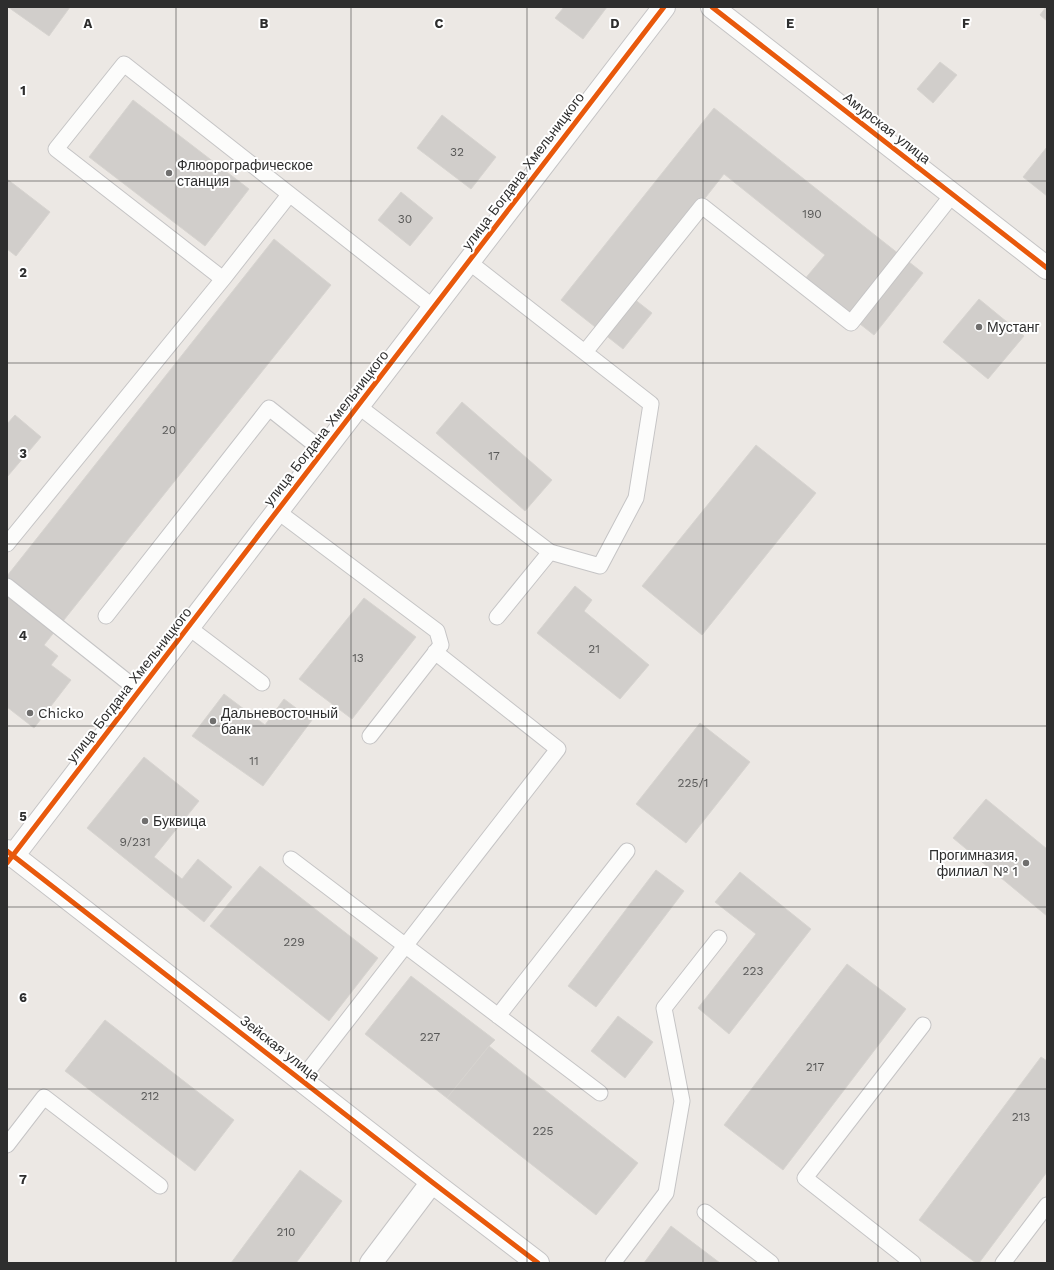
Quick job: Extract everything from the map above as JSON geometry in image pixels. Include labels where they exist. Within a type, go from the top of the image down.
[{"type":"street","name":"улица Богдана Хмельницкого","points":[[9,856],[139,691],[664,7]]},
{"type":"street","name":"Амурская улица","points":[[712,7],[1047,268]]},
{"type":"street","name":"Зейская улица","points":[[9,856],[538,1263]]},
{"type":"street","points":[[371,1263],[432,1182]]},
{"type":"lane","points":[[223,279],[56,149],[124,64],[433,308]]},
{"type":"lane","points":[[585,352],[702,206],[851,323],[953,194]]},
{"type":"lane","points":[[7,544],[223,279],[288,195]]},
{"type":"lane","points":[[358,406],[550,552],[600,566],[636,498],[651,404],[469,262]]},
{"type":"lane","points":[[106,616],[269,408],[323,451]]},
{"type":"lane","points":[[277,511],[437,631],[441,645],[370,736]]},
{"type":"lane","points":[[497,617],[550,552]]},
{"type":"lane","points":[[7,586],[139,691]]},
{"type":"lane","points":[[188,627],[262,683]]},
{"type":"lane","points":[[301,1080],[558,749],[435,652]]},
{"type":"lane","points":[[498,1016],[627,851]]},
{"type":"lane","points":[[291,858],[600,1093]]},
{"type":"lane","points":[[613,1263],[666,1193],[682,1100],[664,1008],[719,938]]},
{"type":"lane","points":[[913,1263],[805,1178],[923,1025]]},
{"type":"lane","points":[[7,1145],[44,1097],[160,1186]]},
{"type":"lane","points":[[1003,1263],[1047,1205]]},
{"type":"lane","points":[[705,1212],[771,1263]]},
{"type":"building","points":[[8,7],[70,7],[49,36]]},
{"type":"building","points":[[564,7],[607,7],[583,39],[555,18]]},
{"type":"building","points":[[1047,7],[1047,21],[1040,15]]},
{"type":"building","points":[[940,62],[957,75],[933,103],[917,89]]},
{"type":"building","name":"Флюорографическое станция","points":[[133,100],[249,189],[205,246],[89,157]]},
{"type":"building","points":[[714,108],[923,273],[874,335],[804,280],[825,255],[724,174],[629,295],[652,313],[623,349],[561,300]]},
{"type":"building","points":[[442,115],[496,157],[471,189],[417,148]]},
{"type":"building","points":[[1047,147],[1047,196],[1023,177]]},
{"type":"building","points":[[7,179],[50,212],[16,256],[7,249]]},
{"type":"building","points":[[401,192],[433,218],[410,246],[378,220]]},
{"type":"building","points":[[274,239],[331,285],[44,645],[58,656],[51,665],[71,680],[34,728],[7,707],[7,576]]},
{"type":"building","points":[[979,299],[1024,336],[988,379],[943,342]]},
{"type":"building","points":[[462,402],[552,480],[525,511],[436,433]]},
{"type":"building","points":[[15,415],[41,437],[7,477],[7,424]]},
{"type":"building","points":[[756,445],[816,493],[702,635],[642,586]]},
{"type":"building","points":[[575,586],[592,600],[584,611],[649,665],[620,699],[537,633]]},
{"type":"building","points":[[364,598],[416,637],[352,719],[299,679]]},
{"type":"building","points":[[224,694],[265,725],[284,699],[312,720],[263,786],[192,736]]},
{"type":"building","points":[[700,723],[750,762],[686,843],[636,804]]},
{"type":"building","points":[[144,757],[199,801],[154,857],[182,879],[198,859],[232,887],[204,922],[87,828]]},
{"type":"building","points":[[986,799],[1047,849],[1047,916],[953,838]]},
{"type":"building","points":[[260,866],[378,958],[329,1021],[210,926]]},
{"type":"building","points":[[656,870],[684,891],[596,1007],[568,986]]},
{"type":"building","points":[[740,872],[811,929],[729,1034],[698,1008],[756,934],[715,902]]},
{"type":"building","points":[[847,964],[906,1009],[783,1170],[724,1125]]},
{"type":"building","points":[[411,976],[495,1040],[447,1098],[365,1034]]},
{"type":"building","points":[[618,1016],[653,1042],[625,1078],[591,1051]]},
{"type":"building","points":[[105,1020],[234,1120],[195,1171],[65,1071]]},
{"type":"building","points":[[489,1046],[638,1163],[596,1215],[447,1098]]},
{"type":"building","points":[[1041,1057],[1047,1061],[1047,1172],[979,1263],[976,1263],[919,1220]]},
{"type":"building","points":[[300,1170],[342,1201],[296,1263],[231,1263]]},
{"type":"building","points":[[671,1226],[720,1263],[644,1263]]},
{"type":"cycle path","points":[[7,863],[664,7]]},
{"type":"cycle path","points":[[712,7],[1047,268]]},
{"type":"cycle path","points":[[7,851],[538,1263]]},
{"type":"place","name":"Флюорографическое станция","points":[[169,173]]},
{"type":"place","name":"Мустанг","points":[[979,327]]},
{"type":"place","name":"Chicko","points":[[30,713]]},
{"type":"place","name":"Дальневосточный банк","points":[[213,721]]},
{"type":"place","name":"Буквица","points":[[145,821]]},
{"type":"place","name":"Прогимназия, филиал № 1","points":[[1026,863]]}]
